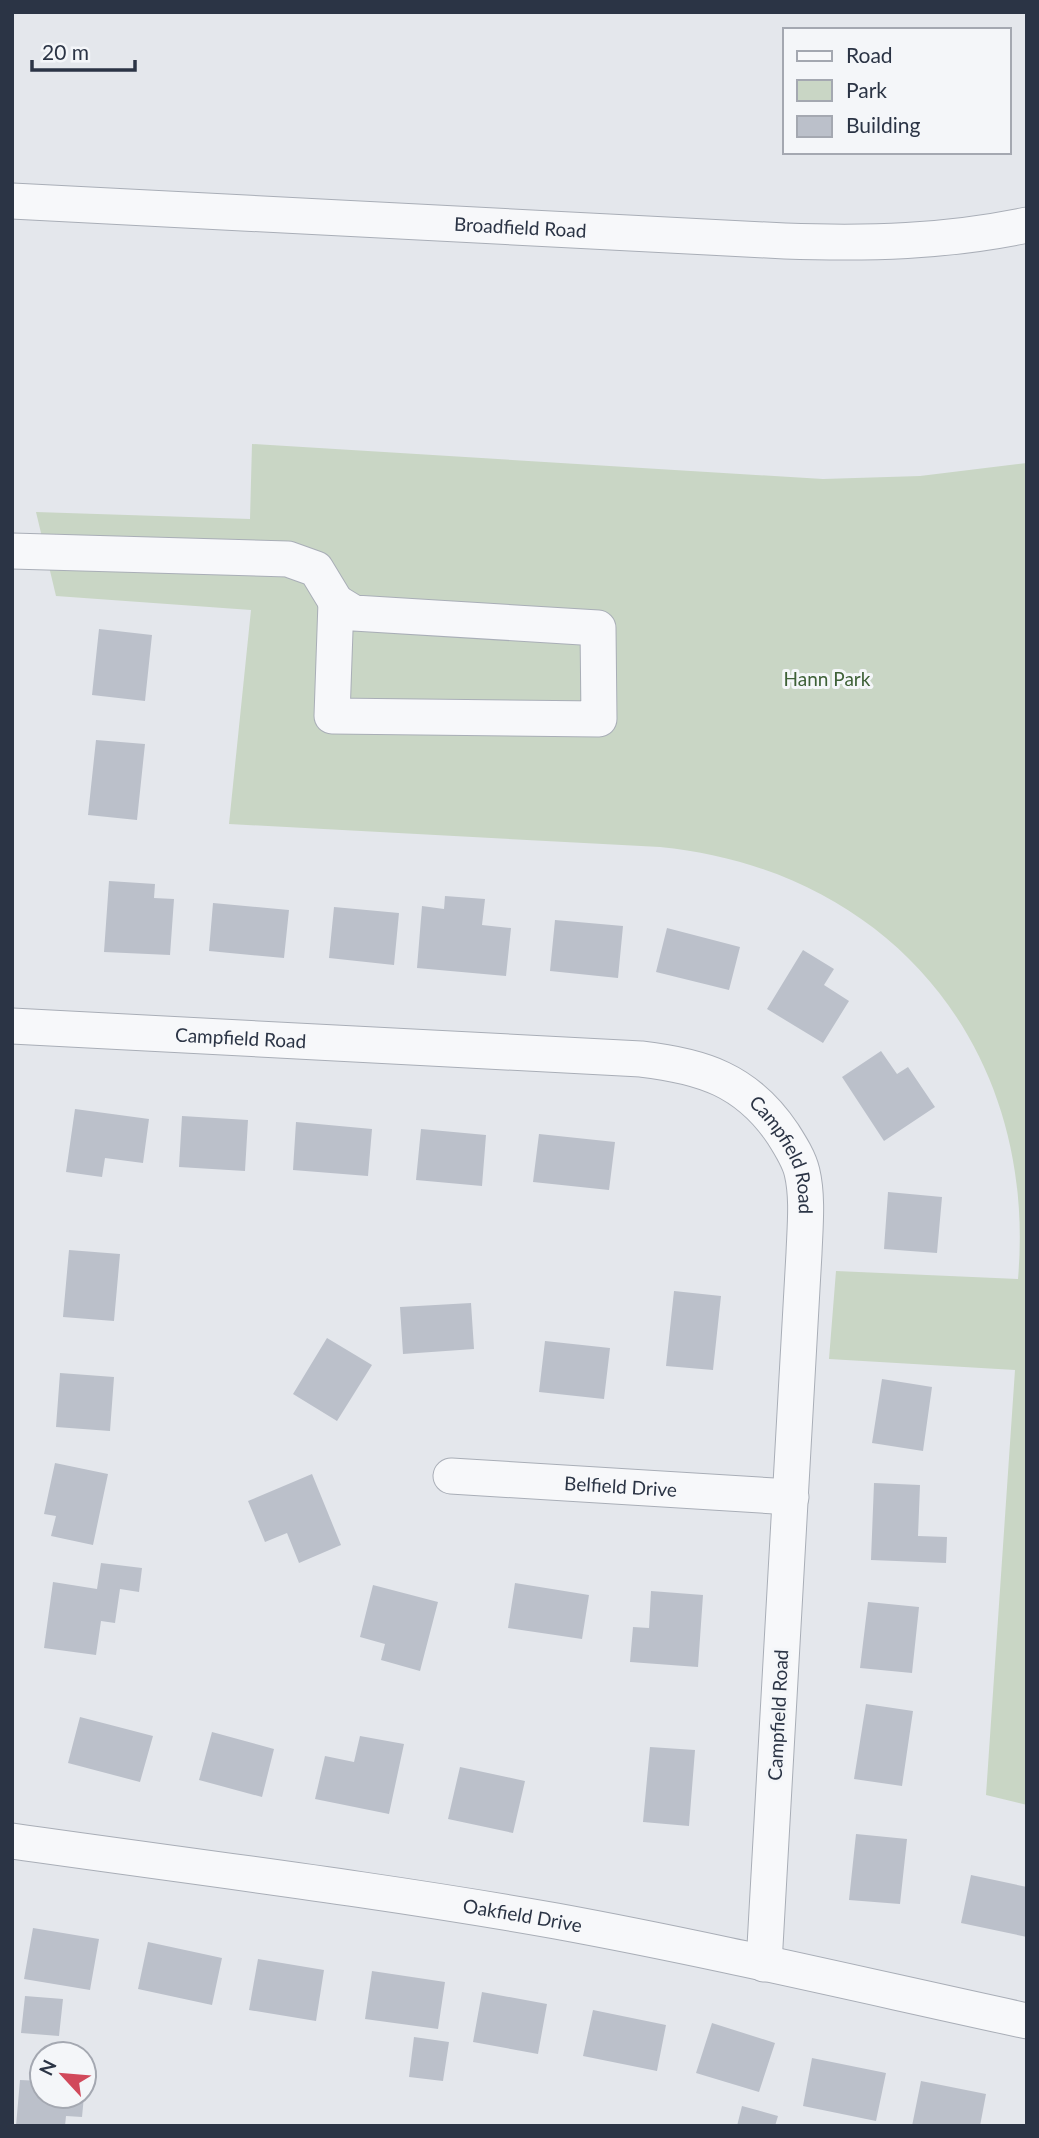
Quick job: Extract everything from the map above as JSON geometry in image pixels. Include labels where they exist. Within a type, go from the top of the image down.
[{"type":"street","name":"Broadfield Road","points":[[12,201],[785,242],[869,244],[943,239],[1027,225]]},
{"type":"street","points":[[12,551],[288,559],[316,569],[336,602],[354,613],[598,628],[598,719],[332,716],[336,602]]},
{"type":"street","name":"Campfield Road","points":[[12,1026],[641,1059],[689,1067],[729,1082],[754,1099],[775,1121],[802,1172],[805,1207],[764,1964]]},
{"type":"street","name":"Belfield Drive","points":[[451,1476],[791,1497]]},
{"type":"street","name":"Oakfield Drive","points":[[12,1841],[442,1902],[637,1936],[1027,2021]]},
{"type":"green space","name":"Hann Park","points":[[252,444],[823,479],[920,476],[1027,463],[1027,1805],[986,1795],[1015,1370],[829,1359],[836,1271],[1018,1279],[1018,1195],[1003,1118],[974,1047],[933,985],[880,933],[816,892],[743,863],[660,847],[229,824],[251,610],[56,596],[36,512],[250,519]]},
{"type":"building","points":[[99,629],[152,635],[145,701],[92,695]]},
{"type":"building","points":[[96,740],[145,744],[137,820],[88,815]]},
{"type":"building","points":[[109,881],[155,884],[154,898],[174,899],[170,955],[104,952]]},
{"type":"building","points":[[445,896],[485,899],[482,925],[511,928],[506,976],[417,968],[422,906],[444,909]]},
{"type":"building","points":[[213,903],[289,910],[284,958],[209,951]]},
{"type":"building","points":[[334,907],[399,913],[394,965],[329,958]]},
{"type":"building","points":[[555,920],[623,926],[618,978],[550,971]]},
{"type":"building","points":[[667,928],[740,947],[729,990],[656,972]]},
{"type":"building","points":[[803,950],[834,969],[824,985],[849,1001],[823,1043],[767,1009]]},
{"type":"building","points":[[881,1051],[897,1074],[908,1067],[935,1107],[884,1141],[842,1077]]},
{"type":"building","points":[[75,1109],[149,1119],[143,1163],[105,1158],[102,1177],[66,1172]]},
{"type":"building","points":[[182,1116],[248,1120],[245,1171],[179,1167]]},
{"type":"building","points":[[296,1122],[372,1129],[368,1176],[293,1170]]},
{"type":"building","points":[[421,1129],[486,1135],[482,1186],[416,1180]]},
{"type":"building","points":[[539,1134],[615,1142],[609,1190],[533,1182]]},
{"type":"building","points":[[888,1192],[942,1197],[937,1253],[884,1249]]},
{"type":"building","points":[[69,1250],[120,1254],[114,1321],[63,1317]]},
{"type":"building","points":[[674,1291],[721,1296],[713,1370],[666,1366]]},
{"type":"building","points":[[471,1303],[474,1349],[403,1354],[400,1307]]},
{"type":"building","points":[[327,1338],[372,1365],[337,1421],[293,1394]]},
{"type":"building","points":[[545,1341],[610,1348],[604,1399],[539,1392]]},
{"type":"building","points":[[60,1373],[114,1377],[110,1431],[56,1427]]},
{"type":"building","points":[[882,1379],[932,1387],[923,1451],[872,1443]]},
{"type":"building","points":[[55,1463],[108,1474],[93,1545],[51,1536],[56,1516],[44,1514]]},
{"type":"building","points":[[312,1474],[341,1545],[299,1563],[287,1533],[265,1542],[248,1501]]},
{"type":"building","points":[[874,1483],[920,1485],[918,1536],[947,1537],[946,1563],[871,1560]]},
{"type":"building","points":[[101,1563],[142,1568],[139,1592],[120,1589],[115,1623],[101,1621],[96,1655],[44,1648],[53,1582],[97,1589]]},
{"type":"building","points":[[515,1583],[589,1595],[582,1639],[508,1628]]},
{"type":"building","points":[[373,1585],[438,1602],[420,1671],[381,1660],[385,1644],[360,1637]]},
{"type":"building","points":[[651,1591],[703,1595],[698,1667],[630,1662],[633,1627],[649,1628]]},
{"type":"building","points":[[868,1602],[919,1607],[912,1673],[860,1668]]},
{"type":"building","points":[[866,1704],[913,1711],[902,1786],[854,1779]]},
{"type":"building","points":[[80,1717],[153,1736],[140,1782],[68,1763]]},
{"type":"building","points":[[212,1732],[274,1749],[262,1797],[199,1780]]},
{"type":"building","points":[[360,1736],[404,1744],[389,1814],[315,1799],[325,1756],[354,1762]]},
{"type":"building","points":[[650,1747],[695,1750],[689,1826],[643,1822]]},
{"type":"building","points":[[460,1767],[525,1781],[513,1833],[448,1819]]},
{"type":"building","points":[[856,1834],[907,1839],[900,1904],[849,1900]]},
{"type":"building","points":[[971,1875],[1027,1887],[1027,1937],[961,1923]]},
{"type":"building","points":[[33,1928],[99,1939],[90,1990],[24,1979]]},
{"type":"building","points":[[148,1942],[222,1958],[212,2005],[138,1989]]},
{"type":"building","points":[[258,1959],[324,1970],[316,2021],[249,2010]]},
{"type":"building","points":[[372,1971],[445,1982],[438,2029],[365,2019]]},
{"type":"building","points":[[482,1992],[547,2004],[538,2054],[473,2042]]},
{"type":"building","points":[[25,1996],[63,1999],[59,2036],[21,2033]]},
{"type":"building","points":[[593,2010],[666,2025],[657,2071],[583,2056]]},
{"type":"building","points":[[712,2023],[775,2043],[759,2092],[696,2073]]},
{"type":"building","points":[[414,2037],[449,2042],[443,2081],[409,2077]]},
{"type":"building","points":[[812,2058],[886,2073],[876,2121],[803,2106]]},
{"type":"building","points":[[20,2080],[28,2080],[28,2110],[83,2110],[82,2117],[66,2116],[65,2126],[16,2126]]},
{"type":"building","points":[[921,2081],[986,2094],[980,2126],[912,2126]]},
{"type":"building","points":[[742,2106],[778,2116],[775,2126],[737,2126]]}]
